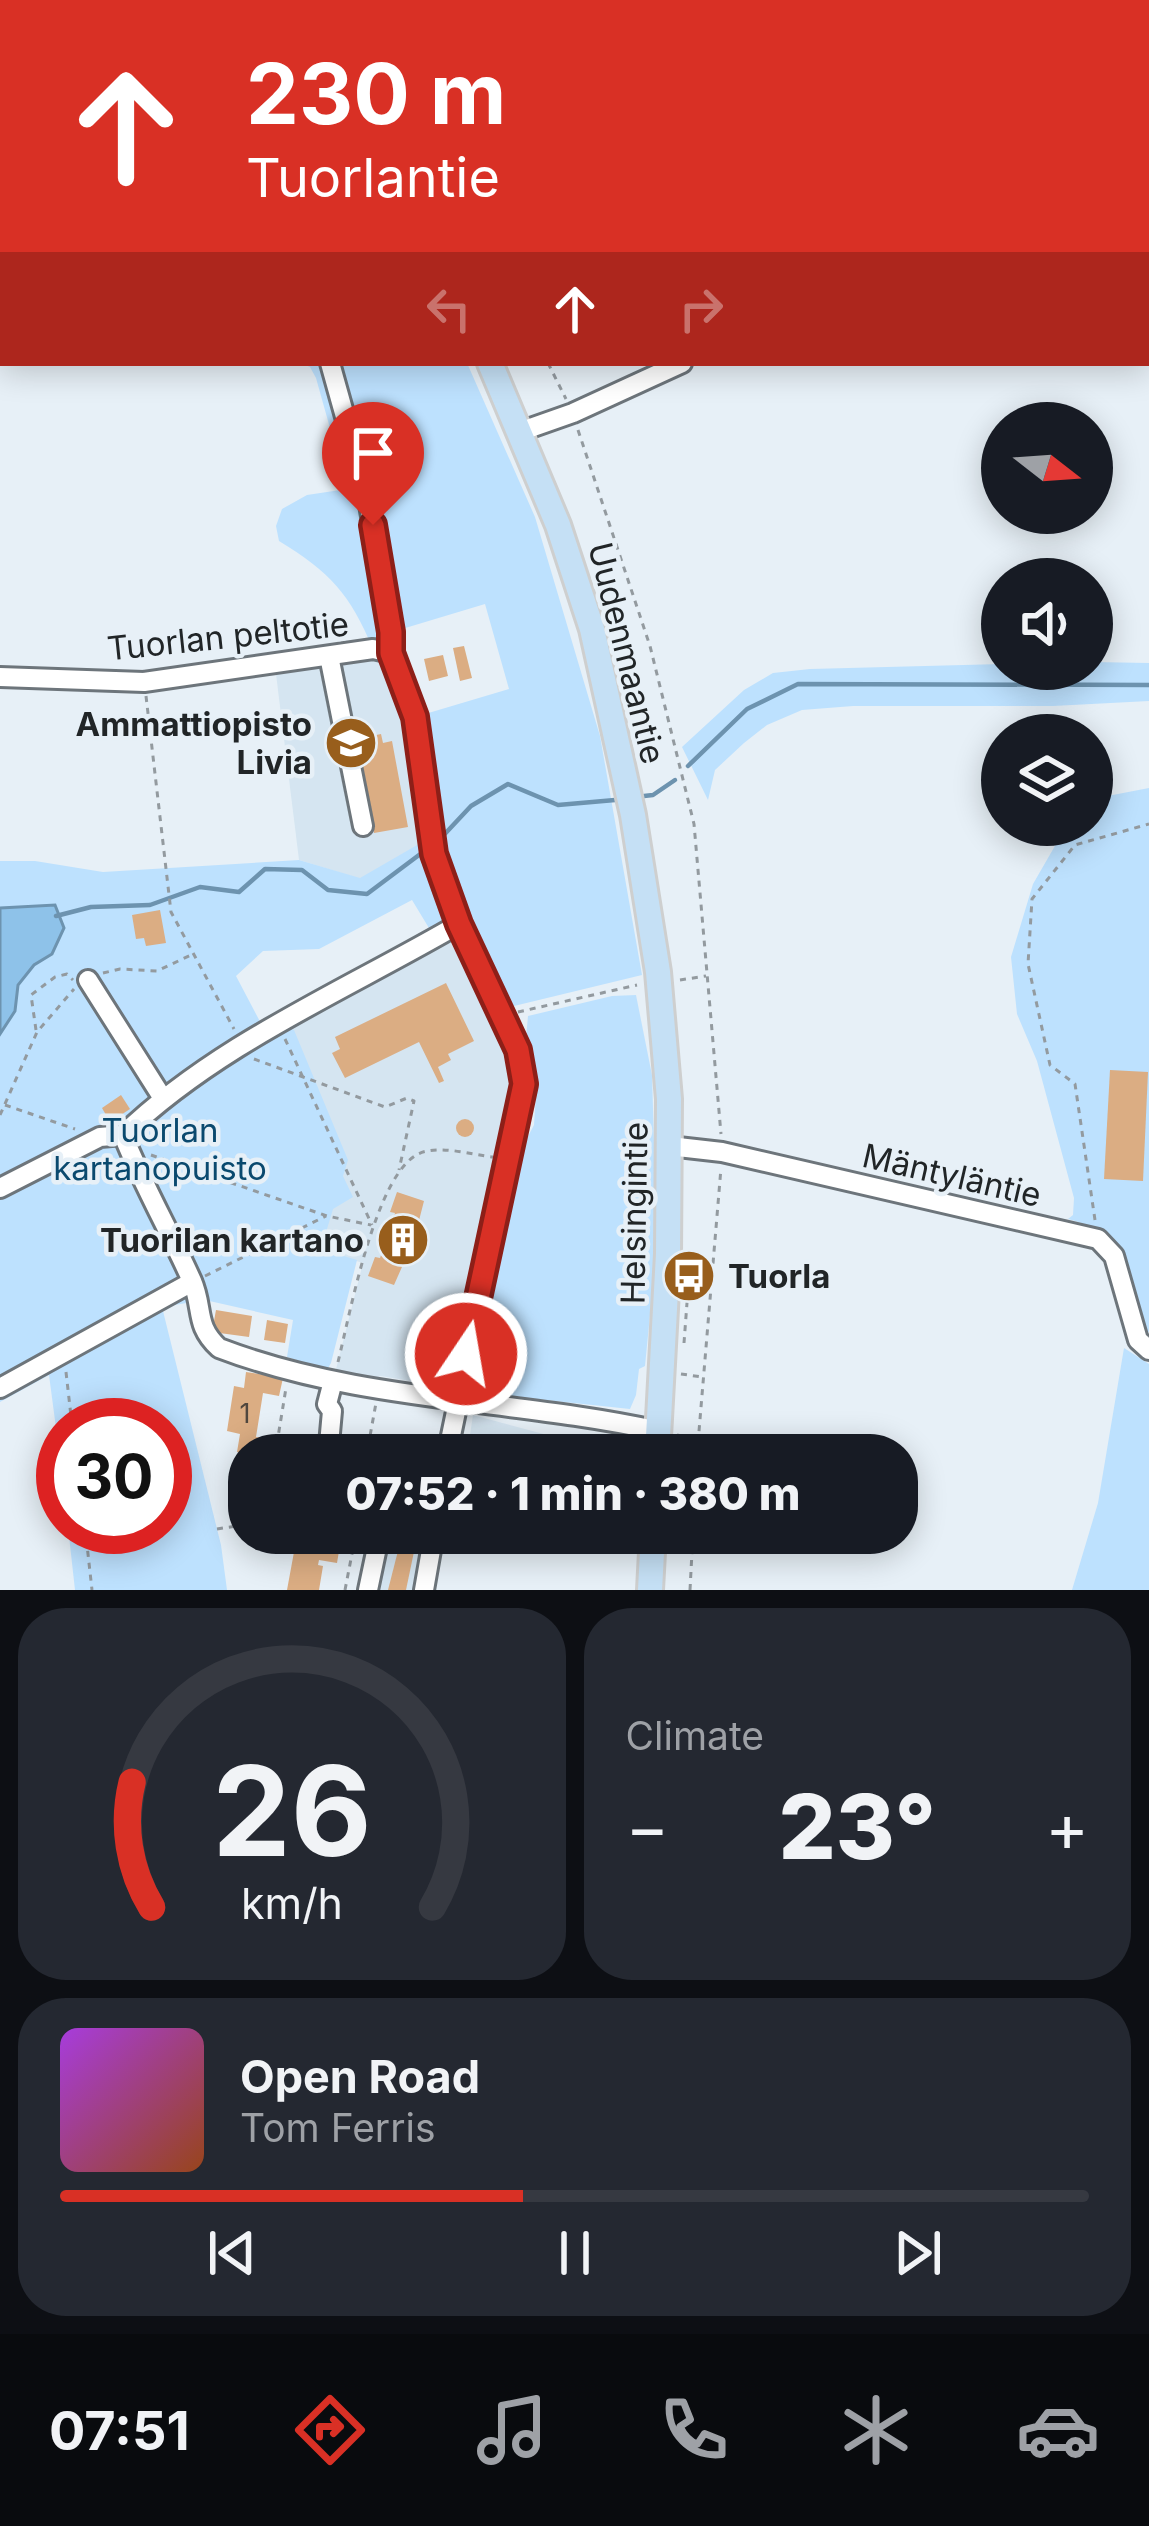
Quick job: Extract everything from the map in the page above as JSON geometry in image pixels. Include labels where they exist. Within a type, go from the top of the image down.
[{"type":"main road","name":"Uudenmaantie","points":[[491,366],[558,525],[592,628],[633,815],[657,979]]},
{"type":"main road","name":"Helsingintie","points":[[657,979],[669,1099],[668,1254],[658,1434]]},
{"type":"main road","points":[[650,1590],[652,1554]]},
{"type":"street","points":[[331,366],[368,499],[391,653],[415,717],[433,845],[459,924],[518,1050],[524,1084],[450,1434]]},
{"type":"street","points":[[519,432],[675,366]]},
{"type":"street","name":"Tuorlan peltotie","points":[[0,677],[144,682],[373,649],[391,653]]},
{"type":"street","points":[[329,656],[363,826]]},
{"type":"street","points":[[0,1188],[100,1137],[123,1135],[162,1097],[238,1048],[459,924]]},
{"type":"street","points":[[88,980],[162,1097]]},
{"type":"street","points":[[123,1135],[192,1282],[206,1336],[219,1348],[378,1391],[456,1400],[616,1434]]},
{"type":"street","name":"Mäntyläntie","points":[[669,1146],[722,1152],[1098,1239]]},
{"type":"street","points":[[1098,1239],[1114,1256],[1138,1340],[1149,1350]]},
{"type":"street","points":[[0,1388],[192,1282]]},
{"type":"street","points":[[329,1434],[333,1381]]},
{"type":"street","points":[[368,1590],[376,1554]]},
{"type":"street","points":[[424,1590],[430,1554]]},
{"type":"path","points":[[550,366],[573,412],[650,646],[694,824],[722,1152],[700,1434]]},
{"type":"path","points":[[144,682],[171,912],[237,1034],[238,1048],[306,1081],[385,1107],[407,1098],[413,1101],[399,1171],[372,1225],[333,1381]]},
{"type":"path","points":[[1098,1239],[1075,1084],[1050,1065],[1028,964],[1033,899],[1075,845],[1149,824]]},
{"type":"path","points":[[88,980],[109,970],[157,971],[193,955]]},
{"type":"path","points":[[0,1115],[37,1032],[79,985],[67,974],[55,976],[32,995],[37,1032]]},
{"type":"path","points":[[503,1016],[657,979],[707,975]]},
{"type":"path","points":[[279,1026],[372,1225]]},
{"type":"path","points":[[5,1105],[100,1137]]},
{"type":"path","points":[[123,1135],[142,1152],[327,1216],[372,1225]]},
{"type":"path","points":[[399,1171],[419,1154],[437,1150],[508,1159]]},
{"type":"path","points":[[192,1282],[327,1216]]},
{"type":"path","points":[[689,1276],[681,1374],[704,1377]]},
{"type":"path","points":[[64,1352],[69,1398]]},
{"type":"path","points":[[278,1434],[290,1368]]},
{"type":"path","points":[[371,1434],[378,1391]]},
{"type":"path","points":[[218,1528],[228,1527]]},
{"type":"path","points":[[88,1554],[92,1590]]},
{"type":"path","points":[[345,1590],[351,1554]]},
{"type":"path","points":[[690,1590],[692,1554]]},
{"type":"shaded area","name":"Ammattiopisto Livia","points":[[373,649],[400,668],[432,837],[361,879],[299,860],[275,666]]},
{"type":"shaded area","points":[[55,905],[64,928],[52,954],[34,965],[18,985],[15,1011],[0,1034],[0,908]]},
{"type":"shaded area","points":[[459,924],[511,1052],[516,1085],[452,1388],[381,1376],[344,1386],[333,1381],[363,1263],[320,1250],[279,1026]]},
{"type":"shaded area","points":[[473,1415],[544,1434],[470,1434]]},
{"type":"shaded area","points":[[377,1554],[424,1554],[418,1590],[369,1590]]},
{"type":"green space","name":"Tuorlan kartanopuisto","points":[[308,366],[468,366],[535,517],[600,736],[642,975],[514,1006],[459,924],[435,938],[412,900],[319,949],[263,951],[236,976],[266,1033],[279,1026],[294,1030],[348,1160],[343,1176],[353,1197],[333,1209],[321,1249],[357,1260],[327,1370],[287,1357],[293,1320],[205,1300],[162,1307],[185,1398],[52,1398],[49,1375],[0,1402],[0,861],[35,861],[103,872],[299,860],[360,878],[431,837],[415,717],[509,689],[485,604],[392,632],[391,653],[373,649],[336,586],[279,541],[276,526],[282,509],[307,495],[347,489],[316,378]]},
{"type":"green space","points":[[1113,662],[1149,663],[1149,701],[802,710],[767,725],[715,770],[708,800],[682,747],[744,690],[773,673],[981,665],[981,690],[1113,690]]},
{"type":"green space","points":[[1149,788],[1149,1332],[1115,1246],[1088,1226],[1068,1219],[1073,1215],[1074,1198],[1037,1061],[1017,1014],[1011,957],[1033,884],[1055,846],[1113,846],[1113,795]]},
{"type":"green space","points":[[636,995],[652,1075],[657,1243],[645,1366],[639,1369],[630,1409],[462,1391],[515,1161],[534,1125],[536,1094],[525,1049],[528,1016]]},
{"type":"green space","points":[[1124,1348],[1149,1364],[1149,1590],[1072,1590],[1098,1503]]},
{"type":"green space","points":[[192,1428],[221,1545],[227,1590],[75,1590],[71,1554],[192,1554]]},
{"type":"building","points":[[464,646],[472,678],[460,681],[453,648]]},
{"type":"building","points":[[443,655],[448,676],[429,681],[424,659]]},
{"type":"building","points":[[366,729],[367,737],[381,734],[383,743],[392,741],[408,827],[374,833],[368,799],[361,800],[348,733]]},
{"type":"building","points":[[160,910],[166,943],[146,946],[144,938],[136,939],[132,915]]},
{"type":"building","points":[[446,983],[474,1041],[448,1054],[451,1060],[438,1067],[444,1081],[439,1083],[419,1042],[345,1078],[332,1053],[340,1049],[335,1037]]},
{"type":"building","points":[[1110,1070],[1148,1072],[1143,1181],[1104,1179]]},
{"type":"building","points":[[121,1095],[130,1109],[110,1122],[102,1108]]},
{"type":"building","points":[[465,1119],[474,1128],[465,1137],[456,1128]]},
{"type":"building","name":"Tuorilan kartano","points":[[397,1192],[424,1201],[415,1236],[421,1242],[418,1251],[409,1251],[394,1285],[368,1276],[375,1257],[380,1258]]},
{"type":"building","points":[[216,1310],[252,1316],[249,1337],[212,1332]]},
{"type":"building","points":[[267,1320],[288,1324],[285,1343],[264,1340]]},
{"type":"building","points":[[246,1372],[283,1378],[279,1396],[263,1393],[256,1434],[227,1431],[234,1386],[244,1388]]},
{"type":"building","points":[[294,1554],[338,1554],[337,1563],[319,1560],[318,1565],[323,1566],[319,1590],[287,1590]]},
{"type":"building","points":[[397,1554],[414,1554],[406,1590],[388,1590]]},
{"type":"waterway","points":[[688,766],[747,709],[798,684],[1149,685]]},
{"type":"waterway","points":[[644,796],[675,780]]},
{"type":"waterway","points":[[441,838],[471,806],[508,784],[558,805],[615,800]]},
{"type":"waterway","points":[[56,916],[91,907],[150,905],[200,887],[239,892],[265,869],[302,870],[328,890],[367,894],[427,849]]},
{"type":"place","name":"Ammattiopisto Livia","points":[[351,743]]},
{"type":"place","name":"Tuorilan kartano","points":[[403,1240]]},
{"type":"place","name":"Tuorla","points":[[689,1276]]},
{"type":"route","points":[[373,525],[391,653],[415,717],[434,854],[459,924],[518,1050],[524,1084],[466,1354]]}]
